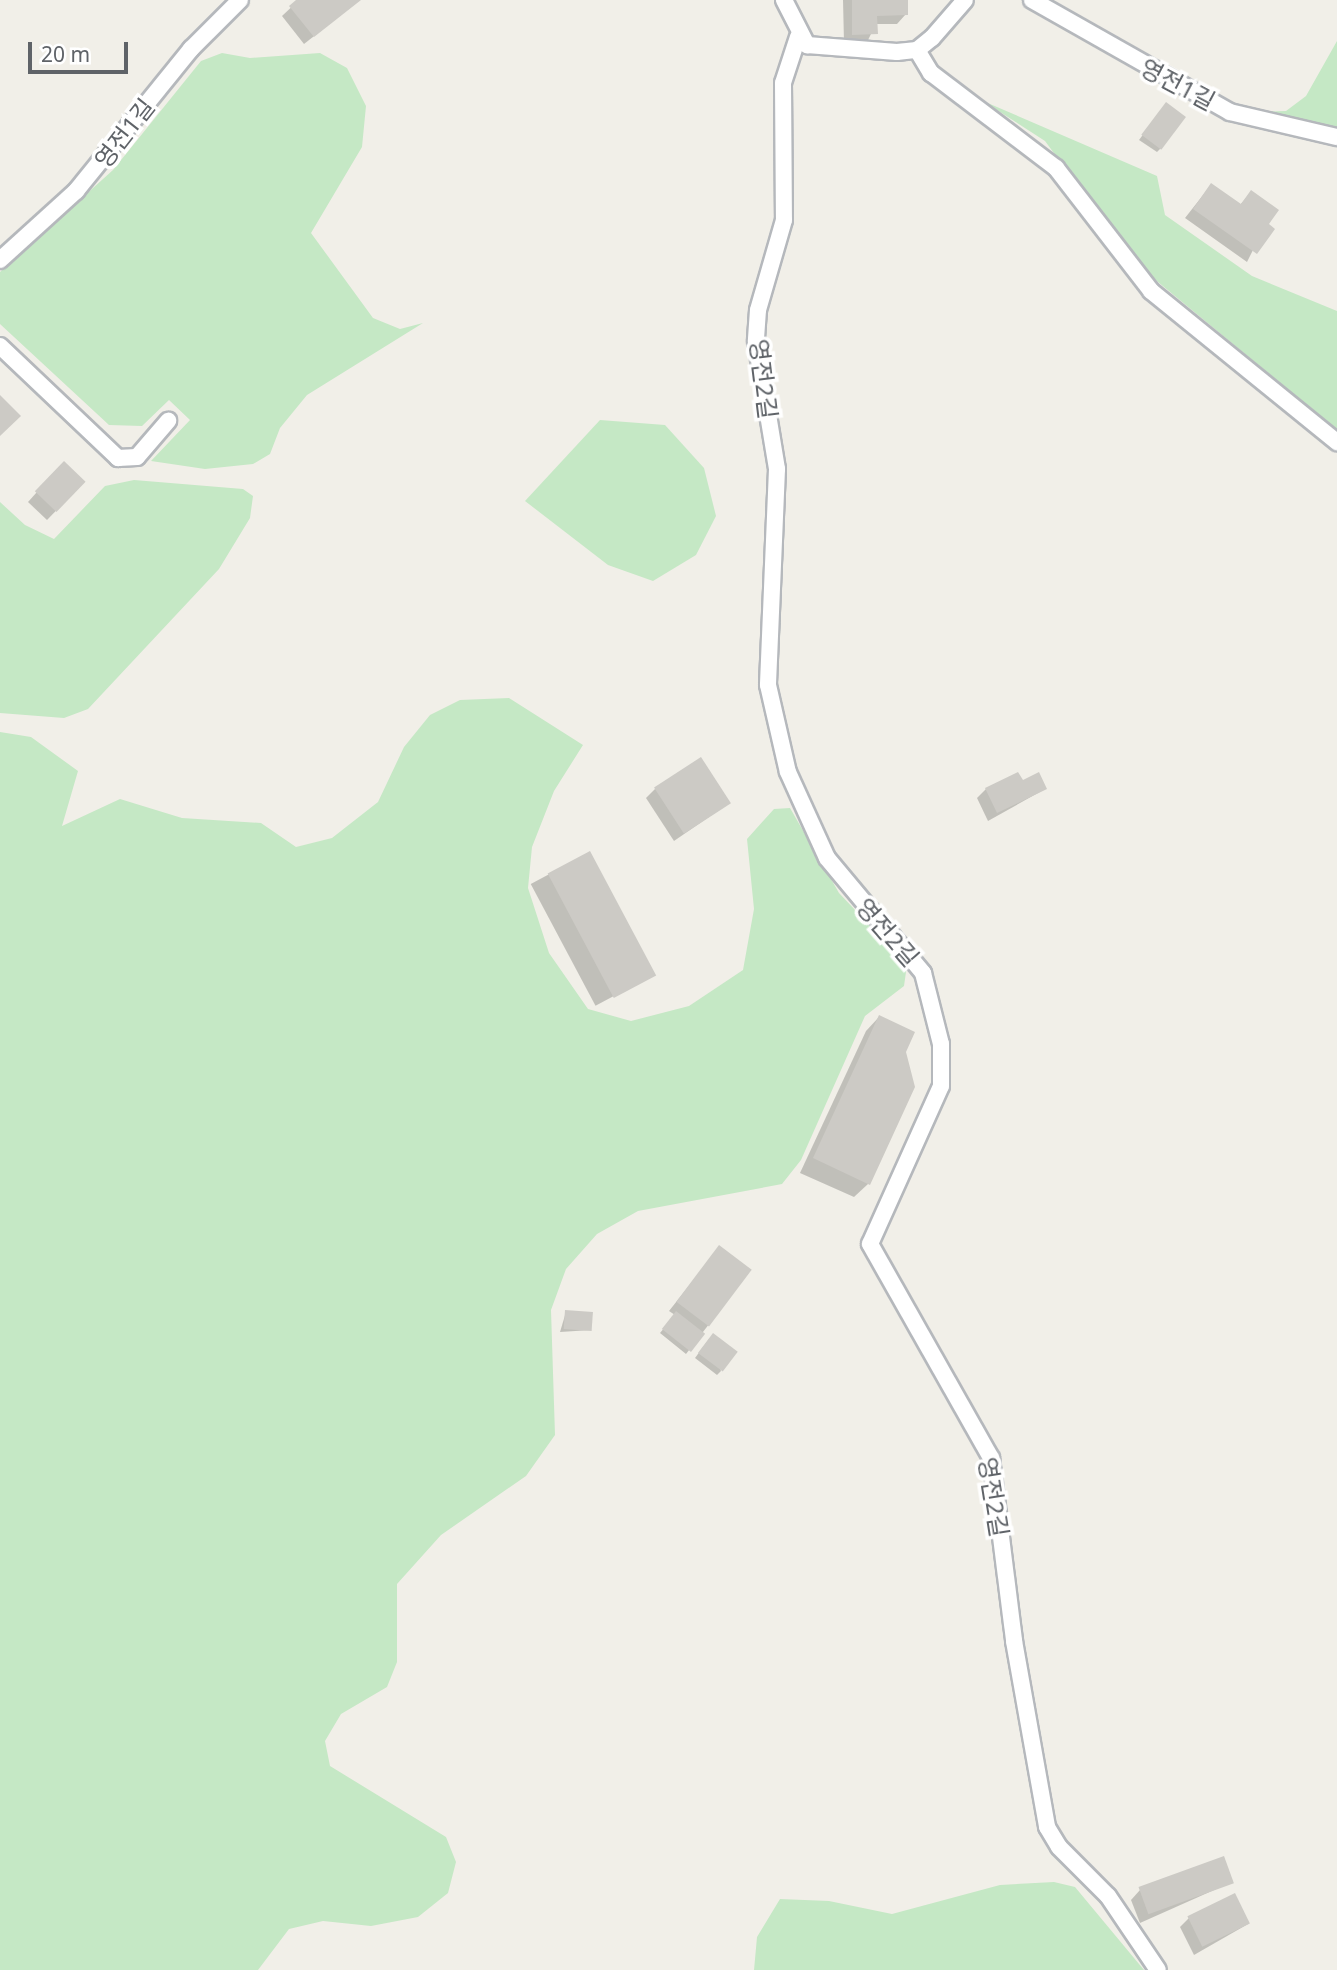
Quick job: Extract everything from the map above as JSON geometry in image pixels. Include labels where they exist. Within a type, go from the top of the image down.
[{"type":"lane","name":"영전1길","points":[[0,260],[92,174],[191,49],[240,0]]},
{"type":"lane","points":[[784,0],[798,37],[819,48],[917,50],[965,0]]},
{"type":"lane","name":"영전1길","points":[[1032,0],[1230,112],[1337,137]]},
{"type":"lane","name":"영전2길","points":[[798,37],[783,83],[784,220],[758,310],[756,342],[777,469],[768,685],[788,772],[827,858],[923,973],[941,1044],[941,1086],[873,1226],[870,1244],[991,1458],[1014,1641],[1047,1827],[1059,1847],[1108,1896],[1158,1970]]},
{"type":"lane","points":[[917,50],[930,73],[1056,168],[1151,291],[1337,442]]},
{"type":"lane","points":[[0,346],[118,458],[137,457],[168,421]]},
{"type":"green space","points":[[1337,41],[1337,129],[1258,112],[1286,111],[1306,96]]},
{"type":"green space","points":[[222,53],[250,58],[320,53],[347,68],[366,106],[362,147],[311,233],[373,318],[400,329],[423,323],[307,395],[280,428],[270,454],[253,464],[205,469],[151,461],[190,420],[169,400],[142,426],[109,425],[0,324],[0,272],[113,170],[201,61]]},
{"type":"green space","points":[[983,101],[1157,176],[1165,215],[1252,276],[1337,311],[1337,430],[1130,256],[1045,141]]},
{"type":"green space","points":[[600,420],[665,425],[704,468],[716,516],[696,555],[653,581],[608,565],[525,501]]},
{"type":"green space","points":[[134,480],[243,489],[253,496],[250,518],[219,569],[88,709],[64,718],[0,713],[0,502],[25,525],[54,539],[105,486]]},
{"type":"green space","points":[[509,698],[583,745],[554,791],[532,847],[528,888],[549,953],[588,1009],[631,1021],[689,1006],[743,970],[754,909],[747,839],[774,809],[790,808],[839,893],[907,965],[904,986],[865,1016],[801,1160],[782,1184],[638,1211],[597,1234],[566,1269],[551,1310],[555,1435],[526,1476],[441,1535],[397,1584],[397,1662],[387,1687],[341,1714],[325,1741],[330,1766],[446,1837],[456,1862],[448,1893],[418,1917],[371,1926],[323,1921],[289,1929],[258,1970],[0,1970],[0,732],[31,737],[78,771],[62,826],[120,799],[182,818],[261,823],[296,847],[332,838],[378,802],[404,747],[430,715],[460,700]]},
{"type":"green space","points":[[1054,1882],[1075,1887],[1144,1970],[754,1970],[757,1937],[780,1899],[829,1901],[892,1914],[1000,1885]]},
{"type":"building","points":[[296,0],[361,0],[314,37],[289,6]]},
{"type":"building","points":[[852,0],[908,0],[908,15],[877,16],[878,34],[852,35]]},
{"type":"building","points":[[1166,102],[1186,117],[1161,150],[1141,135]]},
{"type":"building","points":[[1211,183],[1241,204],[1251,190],[1279,210],[1269,224],[1275,229],[1257,254],[1193,209]]},
{"type":"building","points":[[0,395],[21,416],[0,436]]},
{"type":"building","points":[[64,461],[86,482],[56,512],[35,491]]},
{"type":"building","points":[[701,757],[731,803],[684,834],[654,787]]},
{"type":"building","points":[[1018,772],[1023,780],[1039,772],[1047,789],[997,813],[985,788]]},
{"type":"building","points":[[590,851],[656,975],[614,998],[548,874]]},
{"type":"building","points":[[879,1015],[915,1032],[906,1052],[915,1087],[870,1185],[813,1158]]},
{"type":"building","points":[[719,1245],[752,1270],[709,1326],[676,1302]]},
{"type":"building","points":[[565,1310],[593,1312],[592,1331],[564,1329]]},
{"type":"building","points":[[676,1311],[705,1334],[691,1352],[662,1329]]},
{"type":"building","points":[[713,1333],[738,1352],[723,1372],[698,1353]]},
{"type":"building","points":[[1224,1856],[1234,1883],[1148,1914],[1138,1887]]},
{"type":"building","points":[[1235,1893],[1250,1924],[1202,1947],[1187,1916]]}]
